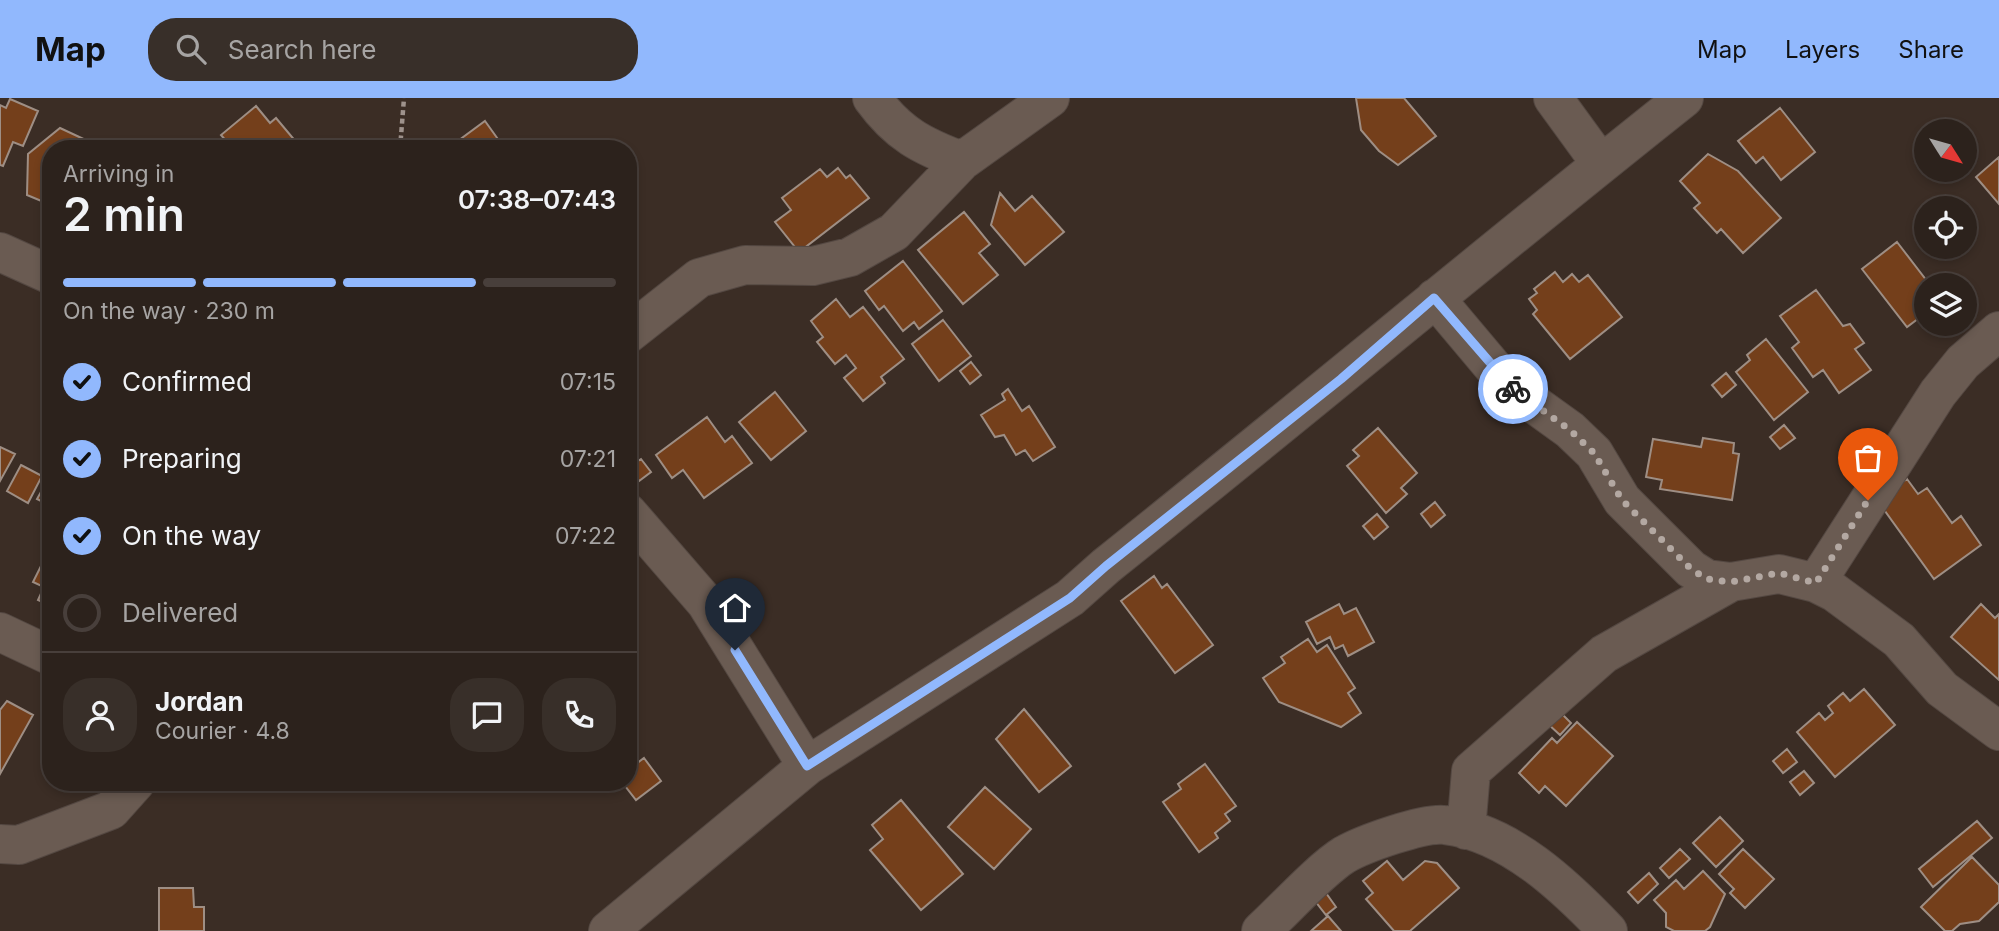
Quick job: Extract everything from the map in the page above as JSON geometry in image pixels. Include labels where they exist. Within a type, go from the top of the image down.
[{"type":"street","points":[[872,98],[886,118],[920,146],[962,161]]},
{"type":"street","points":[[637,327],[699,278],[745,265],[813,266],[850,257],[894,232],[962,161],[1050,98]]},
{"type":"street","points":[[1553,98],[1601,164]]},
{"type":"street","points":[[608,931],[807,766],[1070,598],[1106,566],[1341,379],[1434,298],[1684,98]]},
{"type":"street","points":[[0,253],[42,271]]},
{"type":"street","points":[[1434,298],[1508,386],[1570,430],[1594,453],[1605,475],[1643,524],[1691,569],[1707,579],[1731,582],[1779,573],[1816,583],[1861,609],[1899,640],[1942,689],[1999,731]]},
{"type":"street","points":[[1816,583],[1938,393],[1963,362],[1999,331]]},
{"type":"street","points":[[637,523],[706,603],[807,766]]},
{"type":"street","points":[[1466,831],[1471,771],[1604,654],[1731,582]]},
{"type":"street","points":[[1,634],[42,652]]},
{"type":"street","points":[[0,844],[19,845],[111,810],[128,791]]},
{"type":"street","points":[[1261,931],[1343,856],[1386,837],[1444,824],[1492,838],[1541,869],[1608,931]]},
{"type":"path","points":[[401,140],[404,98]]},
{"type":"building","points":[[1356,98],[1404,98],[1436,136],[1398,165],[1379,151],[1361,130]]},
{"type":"building","points":[[10,99],[38,111],[23,146],[13,142],[3,166],[0,165],[0,105],[6,108]]},
{"type":"building","points":[[256,106],[270,123],[276,118],[294,140],[225,140],[221,135]]},
{"type":"building","points":[[1780,108],[1815,152],[1781,180],[1763,157],[1756,163],[1738,141]]},
{"type":"building","points":[[485,121],[499,140],[459,140]]},
{"type":"building","points":[[60,128],[86,140],[45,140]]},
{"type":"building","points":[[42,143],[42,201],[27,195],[28,154]]},
{"type":"building","points":[[1708,154],[1738,171],[1781,218],[1743,253],[1721,229],[1717,233],[1694,208],[1700,203],[1680,181]]},
{"type":"building","points":[[1999,157],[1999,204],[1978,179],[1978,175]]},
{"type":"building","points":[[838,168],[846,178],[850,175],[869,198],[799,252],[775,222],[791,210],[782,198],[820,169],[827,177]]},
{"type":"building","points":[[1000,193],[1015,211],[1032,196],[1064,232],[1025,265],[991,225]]},
{"type":"building","points":[[964,212],[990,244],[979,253],[998,275],[963,304],[918,250]]},
{"type":"building","points":[[1897,242],[1921,273],[1914,273],[1914,322],[1907,327],[1862,269]]},
{"type":"building","points":[[903,261],[942,311],[919,329],[914,322],[903,331],[884,306],[879,310],[865,291]]},
{"type":"building","points":[[1555,272],[1563,282],[1572,274],[1579,282],[1588,275],[1622,317],[1570,359],[1533,314],[1537,310],[1529,299],[1537,293],[1534,289]]},
{"type":"building","points":[[1816,290],[1843,326],[1850,324],[1864,343],[1855,349],[1871,370],[1839,393],[1823,370],[1813,377],[1792,348],[1799,342],[1780,316]]},
{"type":"building","points":[[836,299],[850,317],[863,307],[904,359],[881,377],[885,383],[863,401],[844,378],[856,368],[846,355],[835,364],[817,342],[823,337],[811,321]]},
{"type":"building","points":[[943,320],[971,356],[939,381],[912,344]]},
{"type":"building","points":[[1766,339],[1808,392],[1774,420],[1736,372],[1750,360],[1747,355]]},
{"type":"building","points":[[971,362],[981,375],[970,384],[960,371]]},
{"type":"building","points":[[1726,373],[1736,385],[1722,397],[1712,385]]},
{"type":"building","points":[[1008,389],[1022,411],[1029,406],[1055,447],[1033,461],[1025,450],[1016,455],[1004,435],[995,437],[981,415],[1005,400],[1002,394]]},
{"type":"building","points":[[775,392],[806,431],[771,460],[739,422]]},
{"type":"building","points":[[707,417],[725,442],[732,436],[752,463],[704,498],[683,470],[672,478],[656,455]]},
{"type":"building","points":[[1784,425],[1795,438],[1780,449],[1770,437]]},
{"type":"building","points":[[1378,428],[1417,473],[1401,488],[1407,494],[1386,513],[1347,466],[1359,456],[1353,450]]},
{"type":"building","points":[[1703,438],[1734,443],[1733,453],[1739,454],[1732,500],[1660,489],[1662,480],[1646,477],[1653,439],[1701,447]]},
{"type":"building","points":[[0,447],[15,454],[0,481]]},
{"type":"building","points":[[641,459],[651,472],[639,481],[637,478],[637,462]]},
{"type":"building","points":[[21,465],[42,476],[28,503],[7,491]]},
{"type":"building","points":[[1907,479],[1918,494],[1927,488],[1952,523],[1961,516],[1981,545],[1934,579],[1877,500]]},
{"type":"building","points":[[1435,502],[1445,515],[1431,527],[1421,514]]},
{"type":"building","points":[[1377,514],[1388,527],[1374,539],[1363,526]]},
{"type":"building","points":[[42,564],[42,586],[33,582]]},
{"type":"building","points":[[1154,576],[1162,588],[1167,584],[1213,645],[1175,673],[1121,601]]},
{"type":"building","points":[[1339,604],[1344,614],[1356,608],[1374,642],[1348,656],[1343,645],[1335,649],[1330,637],[1317,644],[1306,622]]},
{"type":"building","points":[[1981,604],[1995,618],[1999,614],[1999,680],[1951,637]]},
{"type":"building","points":[[1308,639],[1317,652],[1327,645],[1355,688],[1348,693],[1361,713],[1341,727],[1279,702],[1263,678],[1285,663],[1281,657]]},
{"type":"building","points":[[1864,689],[1895,725],[1835,777],[1797,732],[1819,713],[1825,720],[1833,713],[1828,706],[1843,693],[1850,701]]},
{"type":"building","points":[[7,701],[33,715],[0,774],[0,710]]},
{"type":"building","points":[[1024,709],[1071,766],[1039,792],[996,739]]},
{"type":"building","points":[[1559,711],[1571,723],[1560,735],[1547,723]]},
{"type":"building","points":[[1577,722],[1613,756],[1566,806],[1545,786],[1539,793],[1519,773],[1552,738],[1557,743]]},
{"type":"building","points":[[1787,749],[1797,762],[1783,773],[1773,761]]},
{"type":"building","points":[[644,758],[661,781],[636,800],[629,791],[637,791],[637,763]]},
{"type":"building","points":[[1205,764],[1236,806],[1225,814],[1230,821],[1215,833],[1218,838],[1199,852],[1163,802],[1181,789],[1178,784]]},
{"type":"building","points":[[1804,771],[1814,783],[1800,795],[1790,782]]},
{"type":"building","points":[[985,787],[1031,829],[994,869],[948,827]]},
{"type":"building","points":[[901,800],[963,874],[921,910],[870,850],[883,839],[872,825]]},
{"type":"building","points":[[1720,817],[1743,841],[1716,867],[1693,843]]},
{"type":"building","points":[[1977,821],[1992,838],[1933,887],[1919,869]]},
{"type":"building","points":[[1680,849],[1690,859],[1669,878],[1660,868]]},
{"type":"building","points":[[1743,849],[1774,879],[1745,908],[1730,893],[1734,889],[1719,874]]},
{"type":"building","points":[[1972,857],[1999,885],[1999,902],[1979,921],[1960,924],[1952,931],[1945,931],[1921,907]]},
{"type":"building","points":[[1387,861],[1403,880],[1425,861],[1437,863],[1459,888],[1410,931],[1394,931],[1366,899],[1373,893],[1363,881]]},
{"type":"building","points":[[1703,871],[1725,894],[1710,927],[1705,931],[1674,931],[1666,927],[1666,913],[1654,900],[1676,880],[1684,889]]},
{"type":"building","points":[[1649,873],[1658,884],[1638,903],[1628,892]]},
{"type":"building","points":[[159,888],[193,888],[194,907],[204,907],[204,931],[159,931]]},
{"type":"building","points":[[1326,893],[1336,907],[1326,915],[1315,901]]},
{"type":"building","points":[[1328,916],[1341,931],[1311,931]]},
{"type":"way so far","points":[[1513,389],[1570,430],[1594,453],[1605,475],[1632,512],[1691,569],[1707,579],[1746,581],[1779,573],[1816,583],[1868,500]]},
{"type":"route","points":[[735,650],[807,766],[1070,598],[1106,566],[1341,379],[1434,298],[1513,389]]}]
